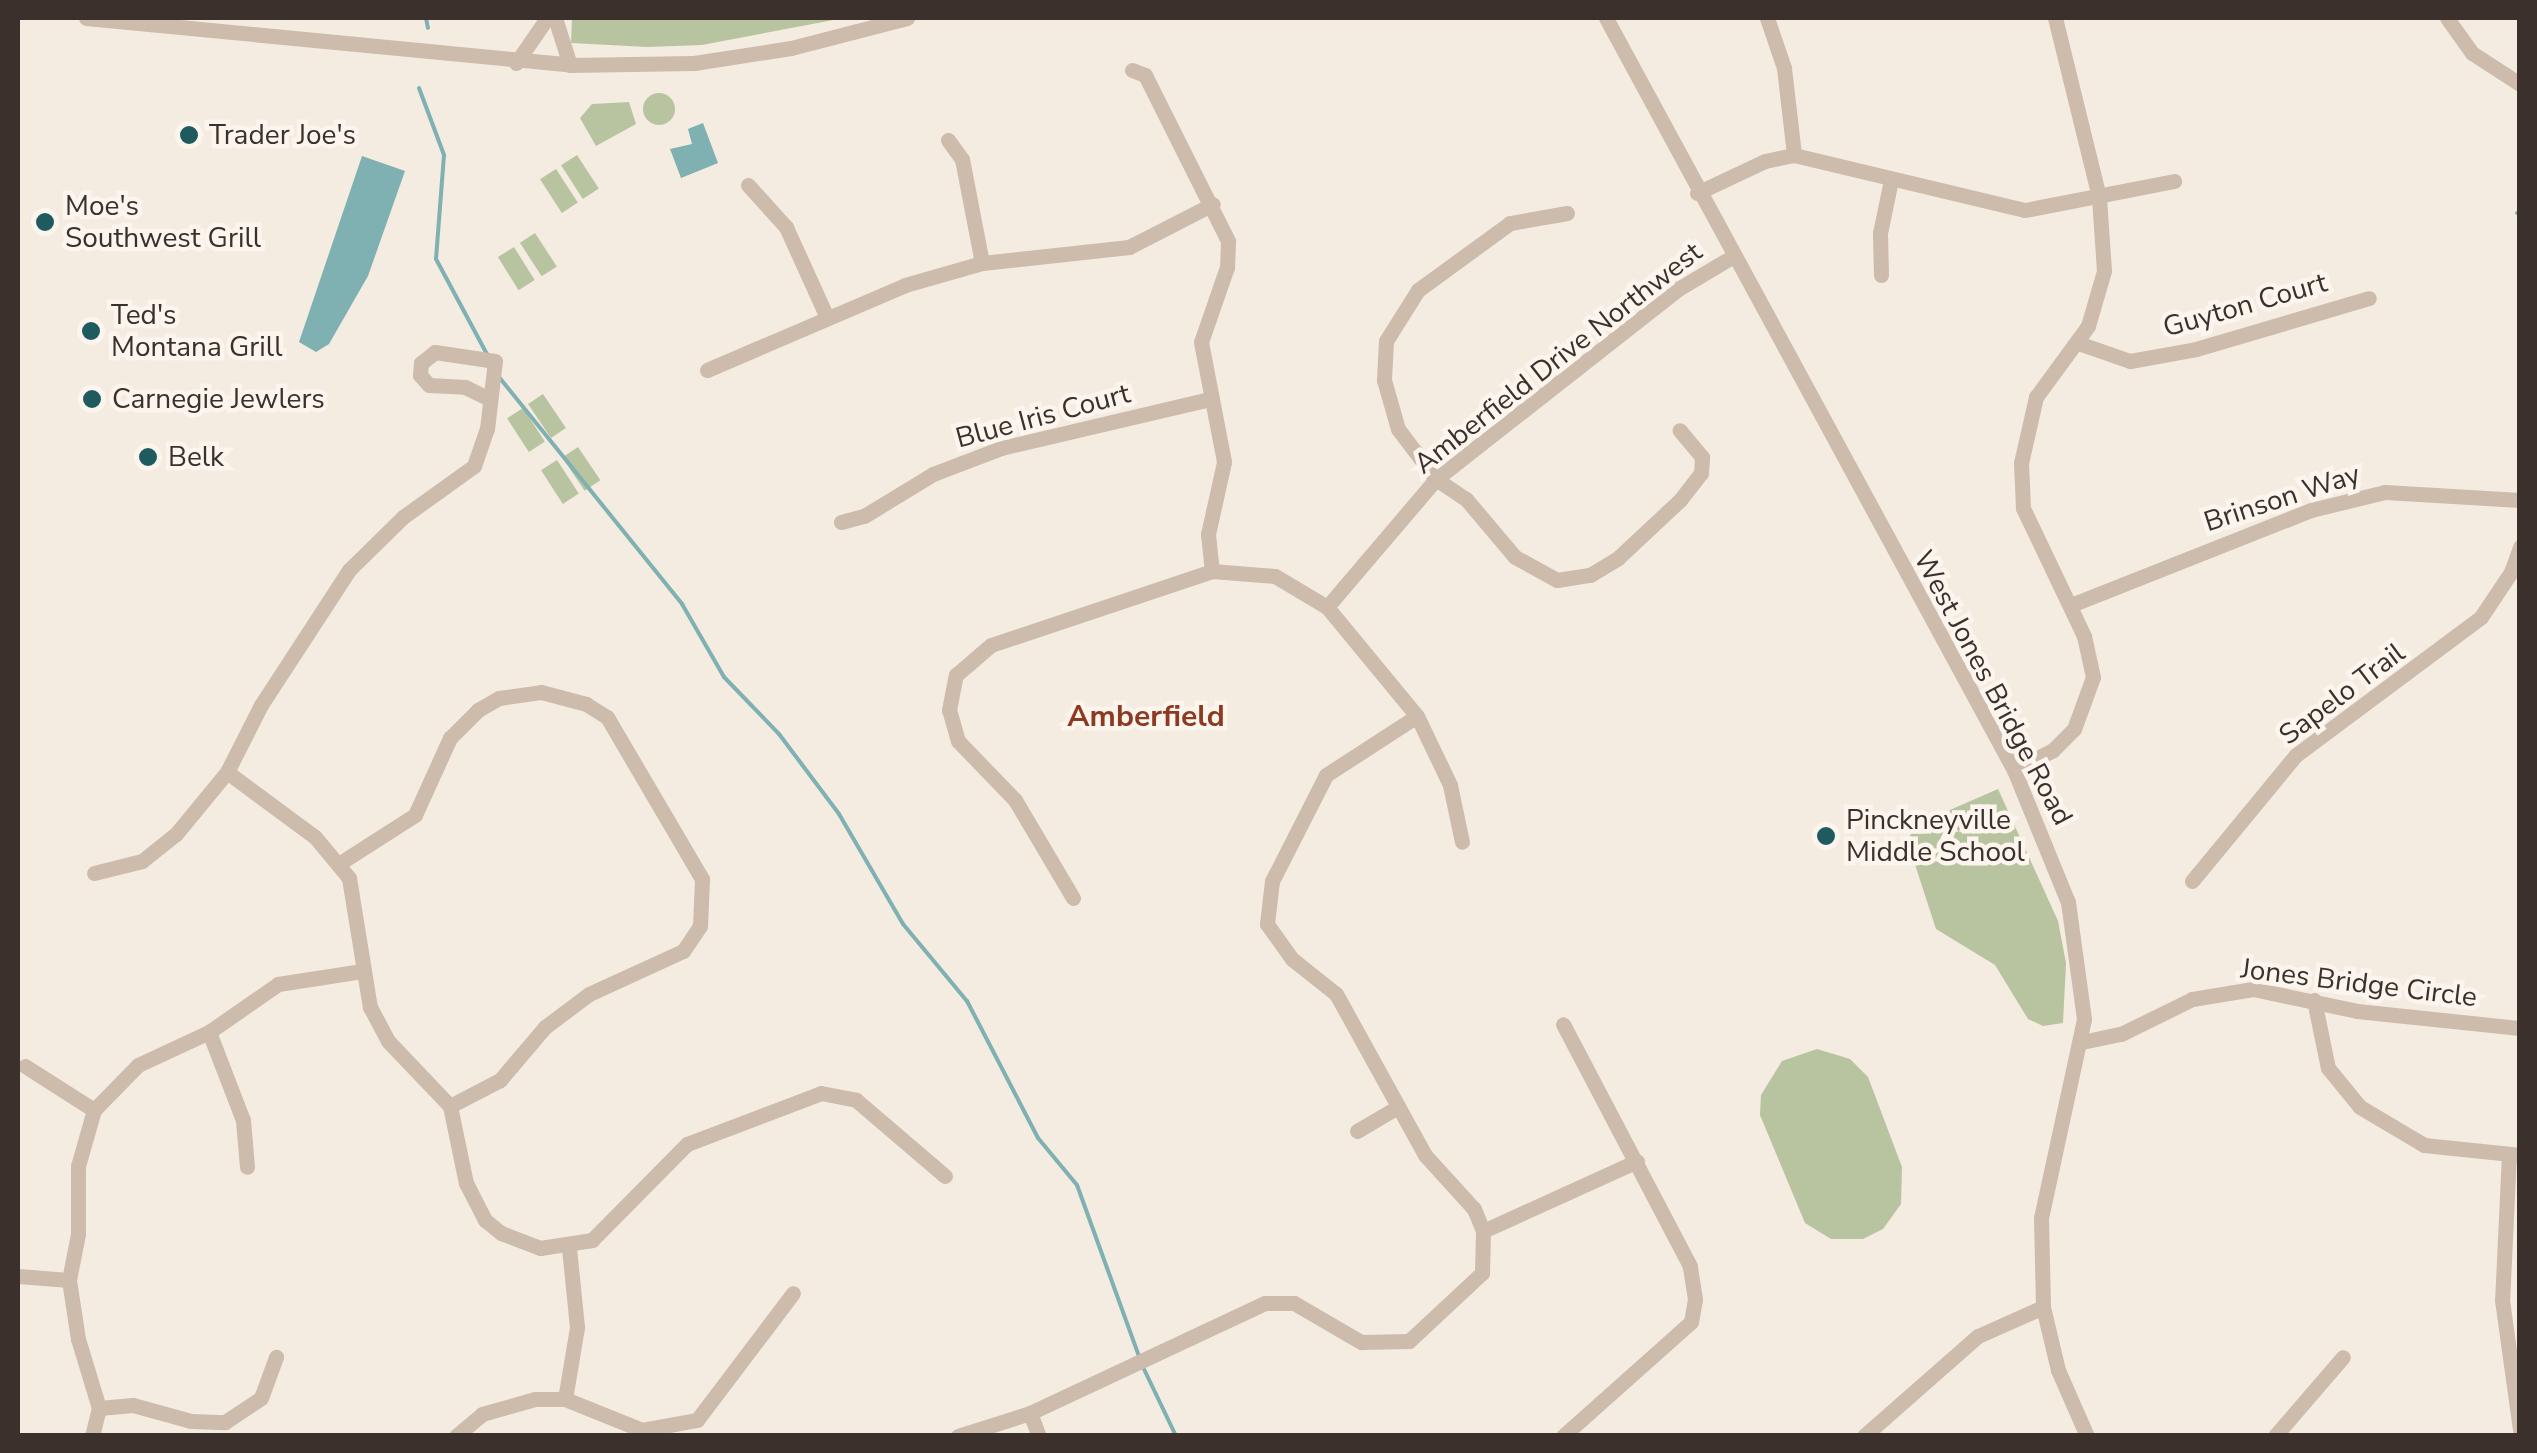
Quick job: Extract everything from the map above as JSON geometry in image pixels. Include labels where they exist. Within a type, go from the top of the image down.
[{"type":"street","points":[[86,18],[516,63],[570,65],[694,63],[791,48],[908,18]]},
{"type":"street","name":"West Jones Bridge Road","points":[[1606,18],[1697,193],[2014,770],[2068,902],[2080,964],[2082,1042],[2051,1152],[2041,1218],[2043,1307],[2058,1370],[2087,1436]]},
{"type":"street","points":[[1767,18],[1784,68],[1794,154]]},
{"type":"street","points":[[2014,770],[2053,750],[2086,708],[2091,661],[2071,605],[2026,522],[2021,463],[2036,397],[2078,343],[2104,271],[2099,197],[2055,18]]},
{"type":"street","points":[[2447,18],[2472,53],[2520,84]]},
{"type":"street","points":[[516,63],[550,19]]},
{"type":"street","points":[[550,19],[570,65]]},
{"type":"street","points":[[544,64],[550,19]]},
{"type":"street","points":[[1132,70],[1145,75],[1214,204],[1228,241],[1228,267],[1201,342],[1224,462],[1208,534],[1212,572]]},
{"type":"street","points":[[948,140],[962,159],[982,262]]},
{"type":"street","points":[[1697,193],[1794,154],[2025,210],[2174,180]]},
{"type":"street","points":[[1882,275],[1880,233],[1891,180]]},
{"type":"street","points":[[748,184],[786,228],[826,315]]},
{"type":"street","points":[[707,370],[826,315],[982,262],[1105,254],[1214,204]]},
{"type":"street","points":[[1567,213],[1510,223],[1418,290],[1386,341],[1392,413],[1436,479],[1466,499],[1515,557],[1541,576],[1574,580],[1644,536],[1701,473],[1696,442],[1680,430]]},
{"type":"street","name":"Amberfield Drive Northwest","points":[[1327,607],[1436,479],[1678,289],[1732,257]]},
{"type":"street","name":"Guyton Court","points":[[2078,343],[2130,361],[2196,349],[2369,298]]},
{"type":"street","points":[[94,874],[161,849],[226,772],[260,705],[349,570],[403,517],[474,466],[490,399],[496,361],[435,352],[421,363],[420,375],[430,385],[465,387],[490,399]]},
{"type":"street","name":"Blue Iris Court","points":[[841,522],[864,516],[932,474],[1001,448],[1210,399]]},
{"type":"street","name":"Brinson Way","points":[[2071,605],[2311,510],[2386,492],[2520,500]]},
{"type":"street","name":"Sapelo Trail","points":[[2192,882],[2296,755],[2480,617],[2512,572],[2520,547]]},
{"type":"street","points":[[1072,898],[1015,800],[958,741],[949,710],[956,675],[991,644],[1212,572],[1276,576],[1327,607],[1417,716],[1450,785],[1462,842]]},
{"type":"street","points":[[340,863],[414,815],[450,738],[478,710],[500,698],[541,692],[586,704],[607,717],[702,879],[700,926],[683,951],[578,1001],[545,1027],[512,1070],[450,1106]]},
{"type":"street","points":[[958,1436],[1030,1414],[1265,1303],[1294,1303],[1361,1342],[1409,1341],[1482,1272],[1483,1232],[1474,1209],[1426,1155],[1396,1108],[1336,994],[1292,959],[1268,924],[1266,902],[1279,865],[1316,789],[1338,763],[1417,716]]},
{"type":"street","points":[[226,772],[340,863],[358,904],[362,971],[388,1041],[450,1106],[466,1183],[485,1220],[522,1243],[569,1248],[608,1229],[687,1144],[800,1096],[856,1100],[945,1176]]},
{"type":"street","points":[[92,1436],[100,1408],[78,1339],[68,1280],[78,1234],[78,1166],[94,1110],[138,1065],[209,1032],[278,984],[362,971]]},
{"type":"street","name":"Jones Bridge Circle","points":[[2082,1042],[2121,1034],[2218,992],[2253,990],[2357,1012],[2520,1028]]},
{"type":"street","points":[[2314,1000],[2328,1068],[2360,1107],[2424,1145],[2514,1155],[2502,1300],[2520,1429]]},
{"type":"street","points":[[1563,1436],[1691,1322],[1690,1266],[1564,1024]]},
{"type":"street","points":[[209,1032],[243,1120],[248,1167]]},
{"type":"street","points":[[25,1066],[94,1110]]},
{"type":"street","points":[[1356,1131],[1396,1108]]},
{"type":"street","points":[[1483,1232],[1637,1161]]},
{"type":"street","points":[[565,1400],[578,1327],[569,1248]]},
{"type":"street","points":[[18,1276],[68,1280]]},
{"type":"street","points":[[456,1436],[505,1405],[565,1400],[642,1430],[697,1420],[793,1293]]},
{"type":"street","points":[[1864,1436],[1978,1336],[2043,1307]]},
{"type":"street","points":[[100,1408],[133,1405],[192,1422],[225,1422],[261,1398],[276,1357]]},
{"type":"street","points":[[2275,1436],[2343,1358]]},
{"type":"street","points":[[1030,1414],[1039,1436]]},
{"type":"green space","points":[[572,18],[844,18],[702,45],[647,47],[571,43]]},
{"type":"green space","points":[[659,93],[670,98],[675,109],[670,120],[659,125],[648,120],[643,109],[648,98]]},
{"type":"green space","points":[[629,102],[636,124],[596,146],[580,118],[592,104]]},
{"type":"green space","points":[[577,155],[599,189],[583,199],[561,165]]},
{"type":"green space","points":[[556,169],[578,203],[562,213],[540,179]]},
{"type":"green space","points":[[535,233],[557,267],[542,276],[520,243]]},
{"type":"green space","points":[[514,247],[535,280],[519,290],[498,257]]},
{"type":"green space","points":[[543,394],[566,428],[551,438],[528,404]]},
{"type":"green space","points":[[523,408],[545,442],[529,452],[507,418]]},
{"type":"green space","points":[[578,447],[600,480],[585,491],[562,458]]},
{"type":"green space","points":[[557,460],[579,494],[563,504],[541,470]]},
{"type":"green space","points":[[1998,789],[2058,921],[2066,963],[2063,1023],[2043,1026],[2028,1019],[1995,965],[1936,929],[1907,840],[1918,824]]},
{"type":"green space","points":[[1817,1049],[1850,1059],[1868,1077],[1902,1167],[1901,1204],[1883,1229],[1863,1239],[1831,1239],[1805,1223],[1760,1115],[1761,1095],[1782,1061]]},
{"type":"water","points":[[703,123],[718,163],[681,178],[670,149],[692,144],[688,129]]},
{"type":"water","points":[[362,156],[405,171],[368,276],[329,344],[316,352],[299,342]]},
{"type":"waterway","points":[[426,18],[428,28]]},
{"type":"waterway","points":[[419,88],[444,155],[436,259],[488,356]]},
{"type":"waterway","points":[[499,377],[682,604],[724,677],[779,734],[839,814],[903,924],[967,1001],[1038,1138],[1077,1185],[1139,1356]]},
{"type":"waterway","points":[[1142,1365],[1176,1436]]},
{"type":"place","name":"Trader Joe's","points":[[189,135]]},
{"type":"place","name":"Moe's Southwest Grill","points":[[45,222]]},
{"type":"place","name":"Ted's Montana Grill","points":[[91,331]]},
{"type":"place","name":"Carnegie Jewlers","points":[[92,399]]},
{"type":"place","name":"Belk","points":[[148,457]]},
{"type":"place","name":"Pinckneyville Middle School","points":[[1826,836]]},
{"type":"district","name":"Amberfield","points":[[1146,717]]}]
